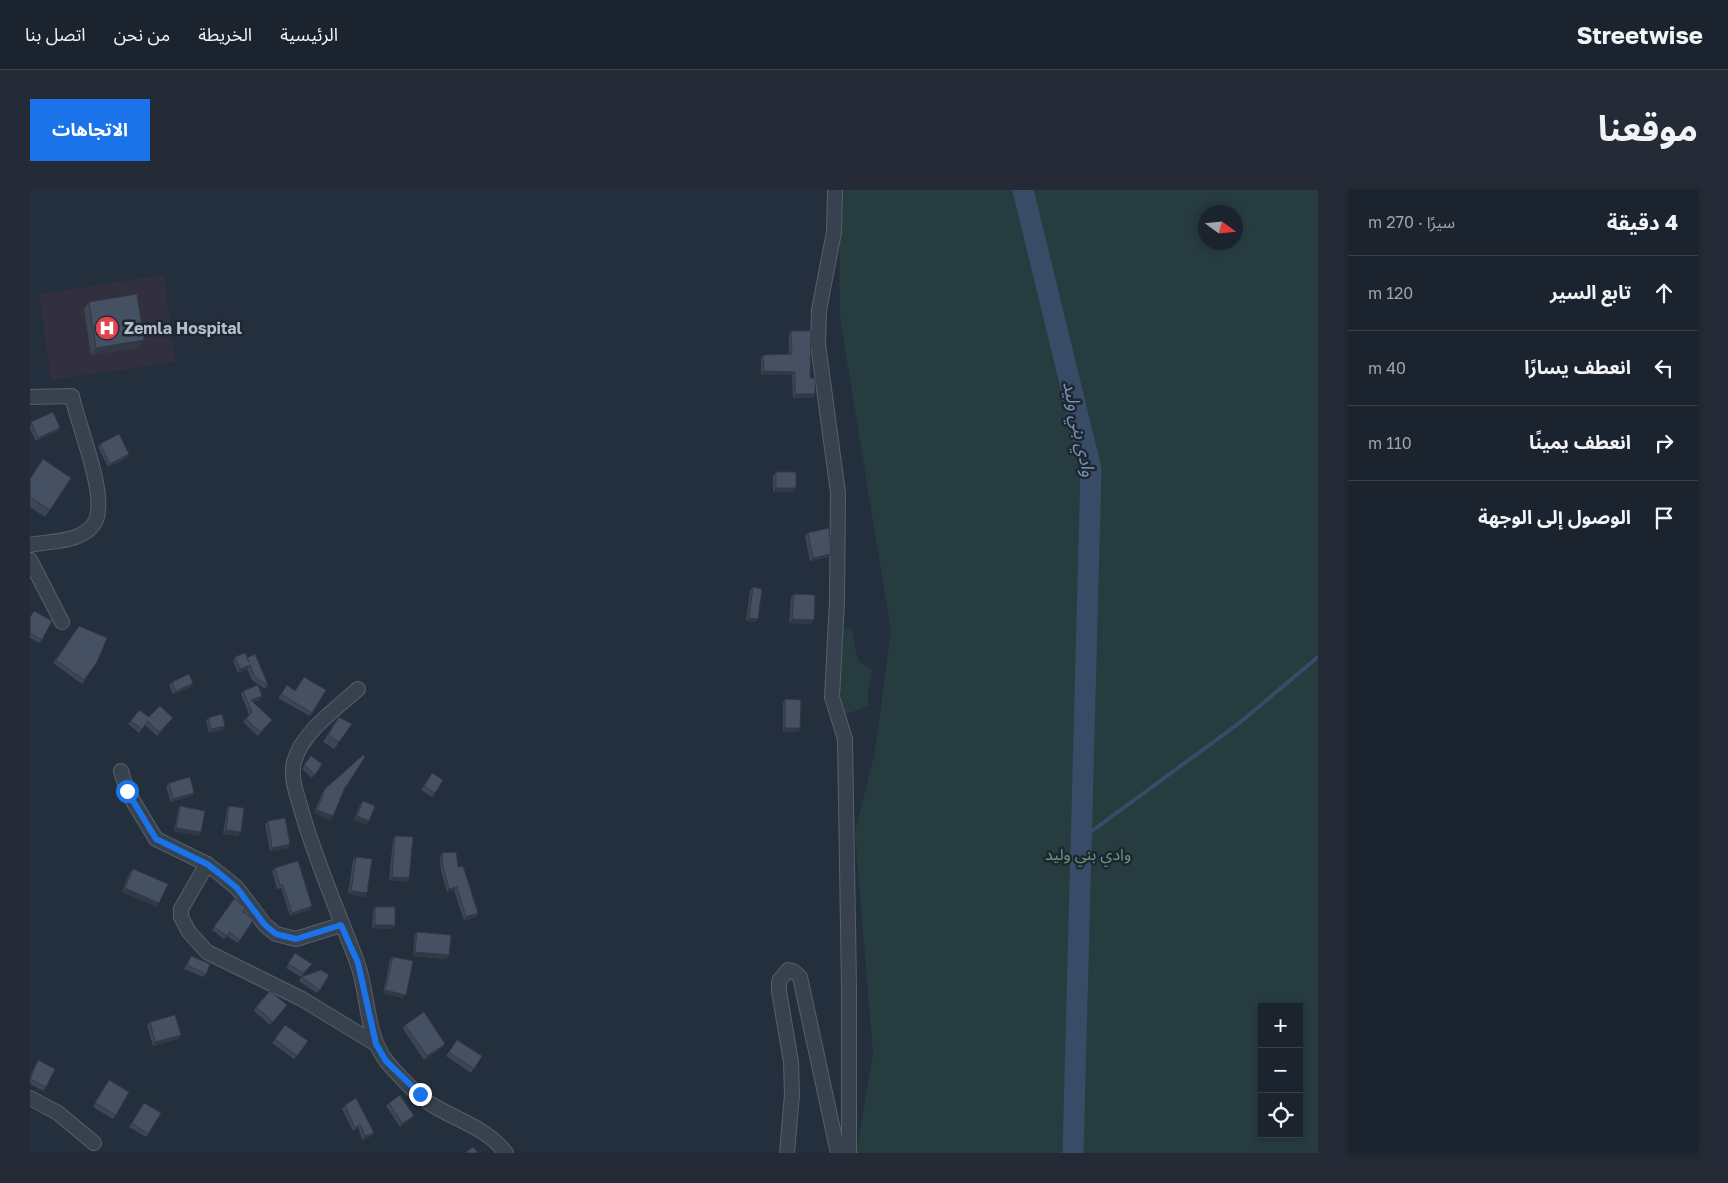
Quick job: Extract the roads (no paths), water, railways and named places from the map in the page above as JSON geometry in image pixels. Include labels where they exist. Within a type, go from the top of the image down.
[{"type":"street","points":[[835,190],[834,232],[820,303],[818,344],[838,493],[837,601],[832,697],[845,739],[849,1153]]},
{"type":"street","points":[[30,397],[72,396],[97,485],[98,507],[96,520],[89,530],[75,538],[30,545]]},
{"type":"street","points":[[30,560],[62,622]]},
{"type":"street","points":[[358,689],[322,722],[299,748],[292,776],[310,838],[341,925],[358,963],[376,1044],[386,1061],[432,1105],[477,1128],[506,1153]]},
{"type":"street","points":[[121,771],[127,791],[156,839],[207,864],[237,888],[265,925],[276,934],[296,939],[341,925]]},
{"type":"street","points":[[207,864],[181,909],[182,917],[189,932],[206,952],[302,999],[376,1044]]},
{"type":"street","points":[[787,1153],[792,1094],[791,1062],[779,981],[788,970],[793,971],[800,977],[838,1153]]},
{"type":"street","points":[[30,1098],[58,1113],[94,1143]]},
{"type":"waterway","name":"وادي بني وليد","points":[[1023,190],[1091,469],[1073,1153]]},
{"type":"waterway","points":[[1081,839],[1238,724],[1318,657]]},
{"type":"place","name":"Zemla Hospital","points":[[107,328]]}]
